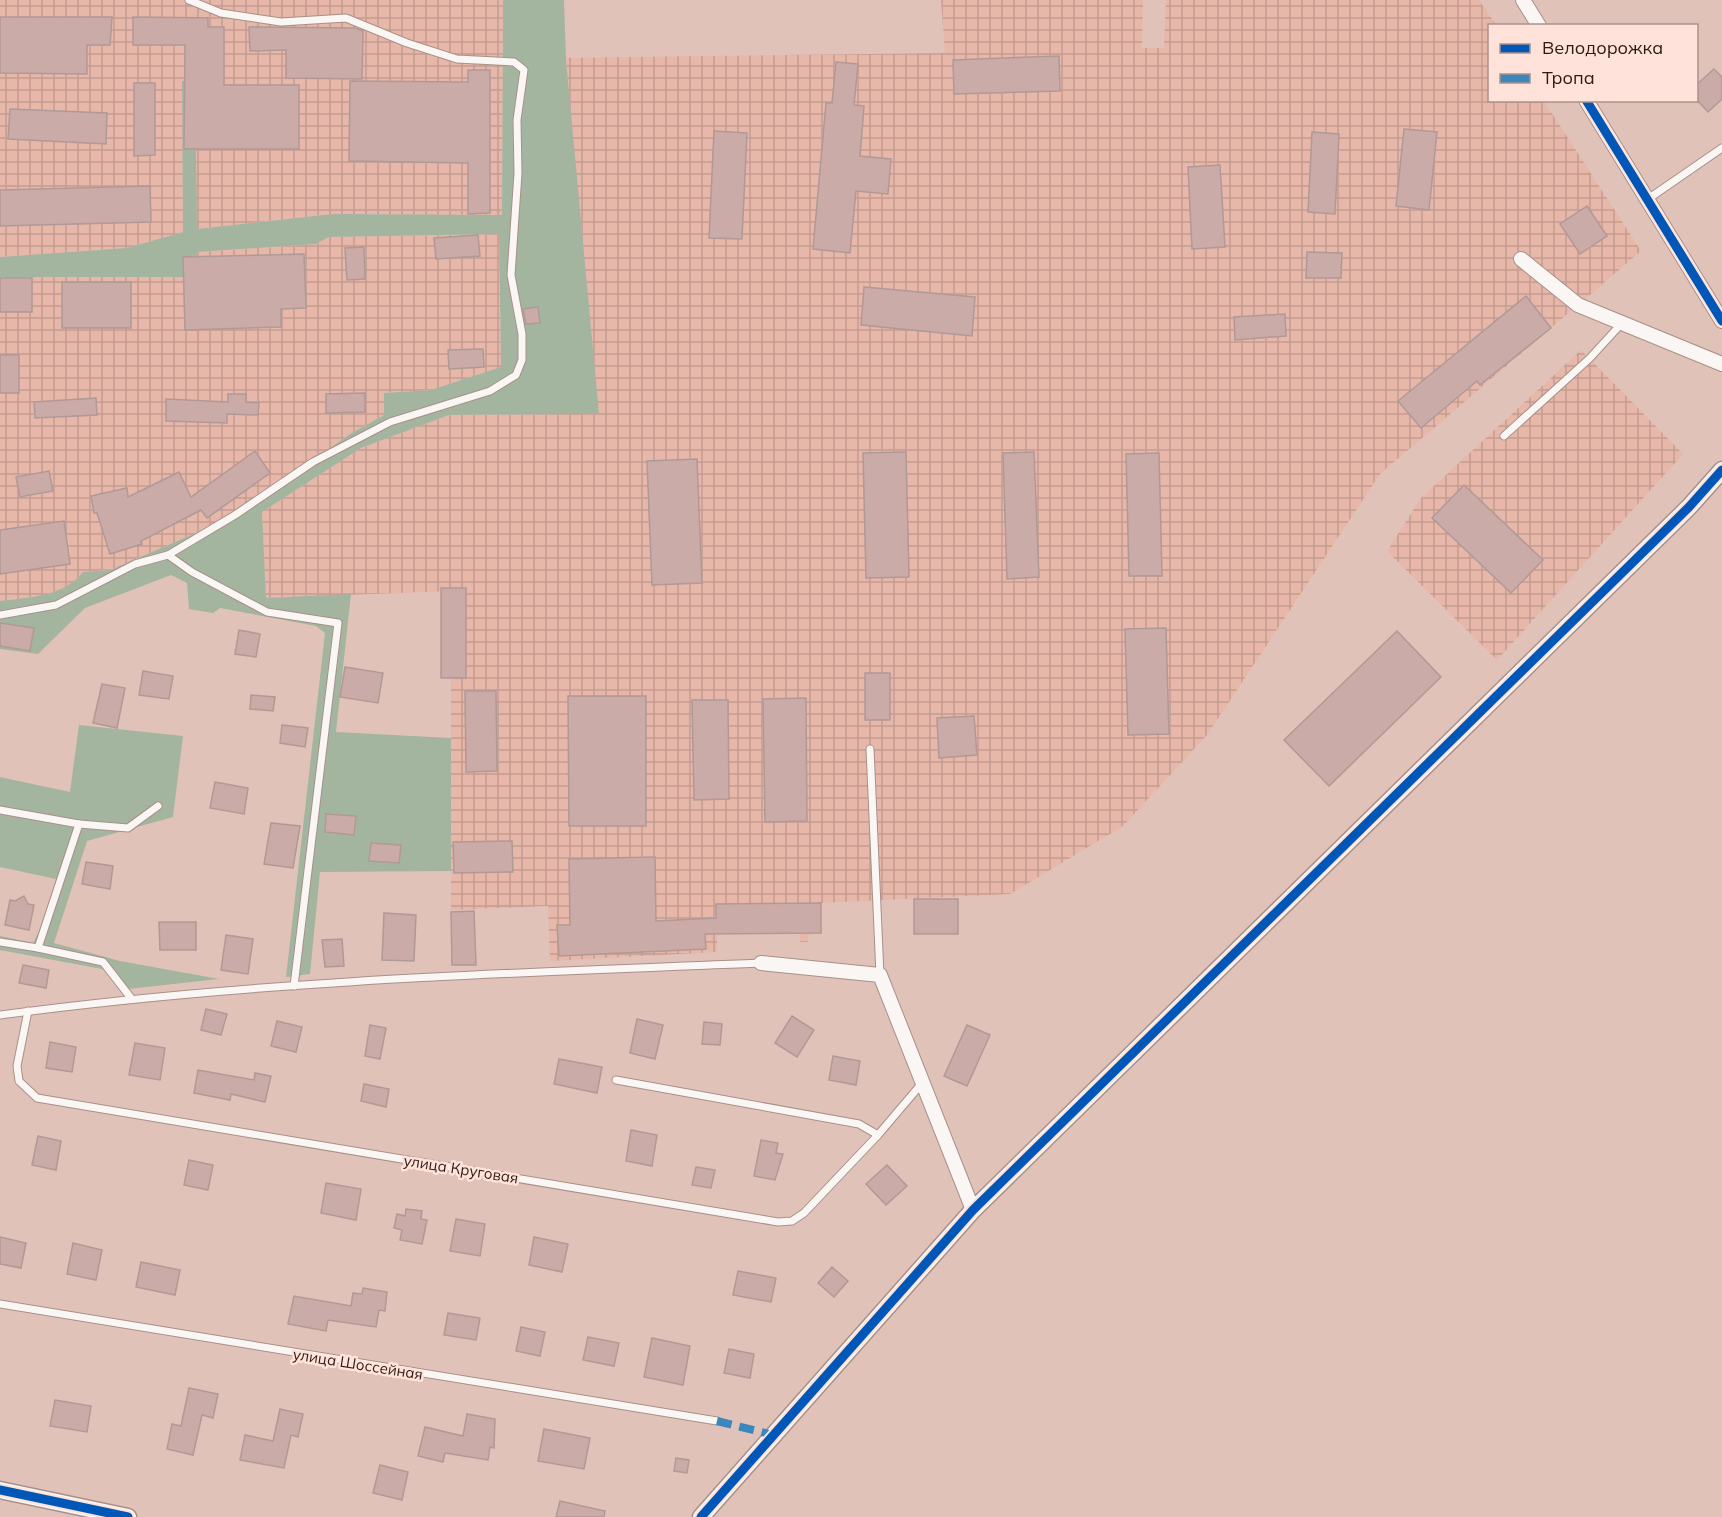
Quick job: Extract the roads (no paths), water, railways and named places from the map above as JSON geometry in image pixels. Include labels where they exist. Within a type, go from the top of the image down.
[{"type":"street","points":[[1523,0],[1538,24]]},
{"type":"street","points":[[1587,102],[1722,321]]},
{"type":"street","points":[[1521,259],[1578,305],[1722,364]]},
{"type":"street","points":[[700,1517],[973,1210],[1689,507],[1722,470]]},
{"type":"street","points":[[761,963],[880,975],[973,1210]]},
{"type":"street","points":[[0,1490],[128,1517]]},
{"type":"lane","points":[[0,615],[56,605],[135,564],[168,555],[235,515],[314,462],[390,422],[490,391],[516,375],[522,360],[522,334],[511,275],[518,173],[517,120],[524,70],[514,62],[457,59],[407,43],[346,18],[281,22],[220,13],[189,0]]},
{"type":"lane","points":[[1648,199],[1722,148]]},
{"type":"lane","points":[[1504,436],[1590,358],[1622,322]]},
{"type":"lane","points":[[168,555],[192,572],[267,612],[338,623],[294,986]]},
{"type":"lane","points":[[870,749],[880,975]]},
{"type":"lane","points":[[0,810],[79,824],[128,828],[158,806]]},
{"type":"lane","points":[[38,948],[79,824]]},
{"type":"lane","points":[[0,942],[103,962],[131,998]]},
{"type":"lane","points":[[0,1015],[131,998],[294,986],[485,974],[761,963]]},
{"type":"lane","name":"улица Круговая","points":[[28,1011],[17,1066],[20,1081],[37,1098],[778,1222],[792,1221],[804,1214],[878,1135],[922,1082]]},
{"type":"lane","points":[[616,1080],[859,1124],[878,1135]]},
{"type":"lane","name":"улица Шоссейная","points":[[0,1304],[717,1421]]}]
